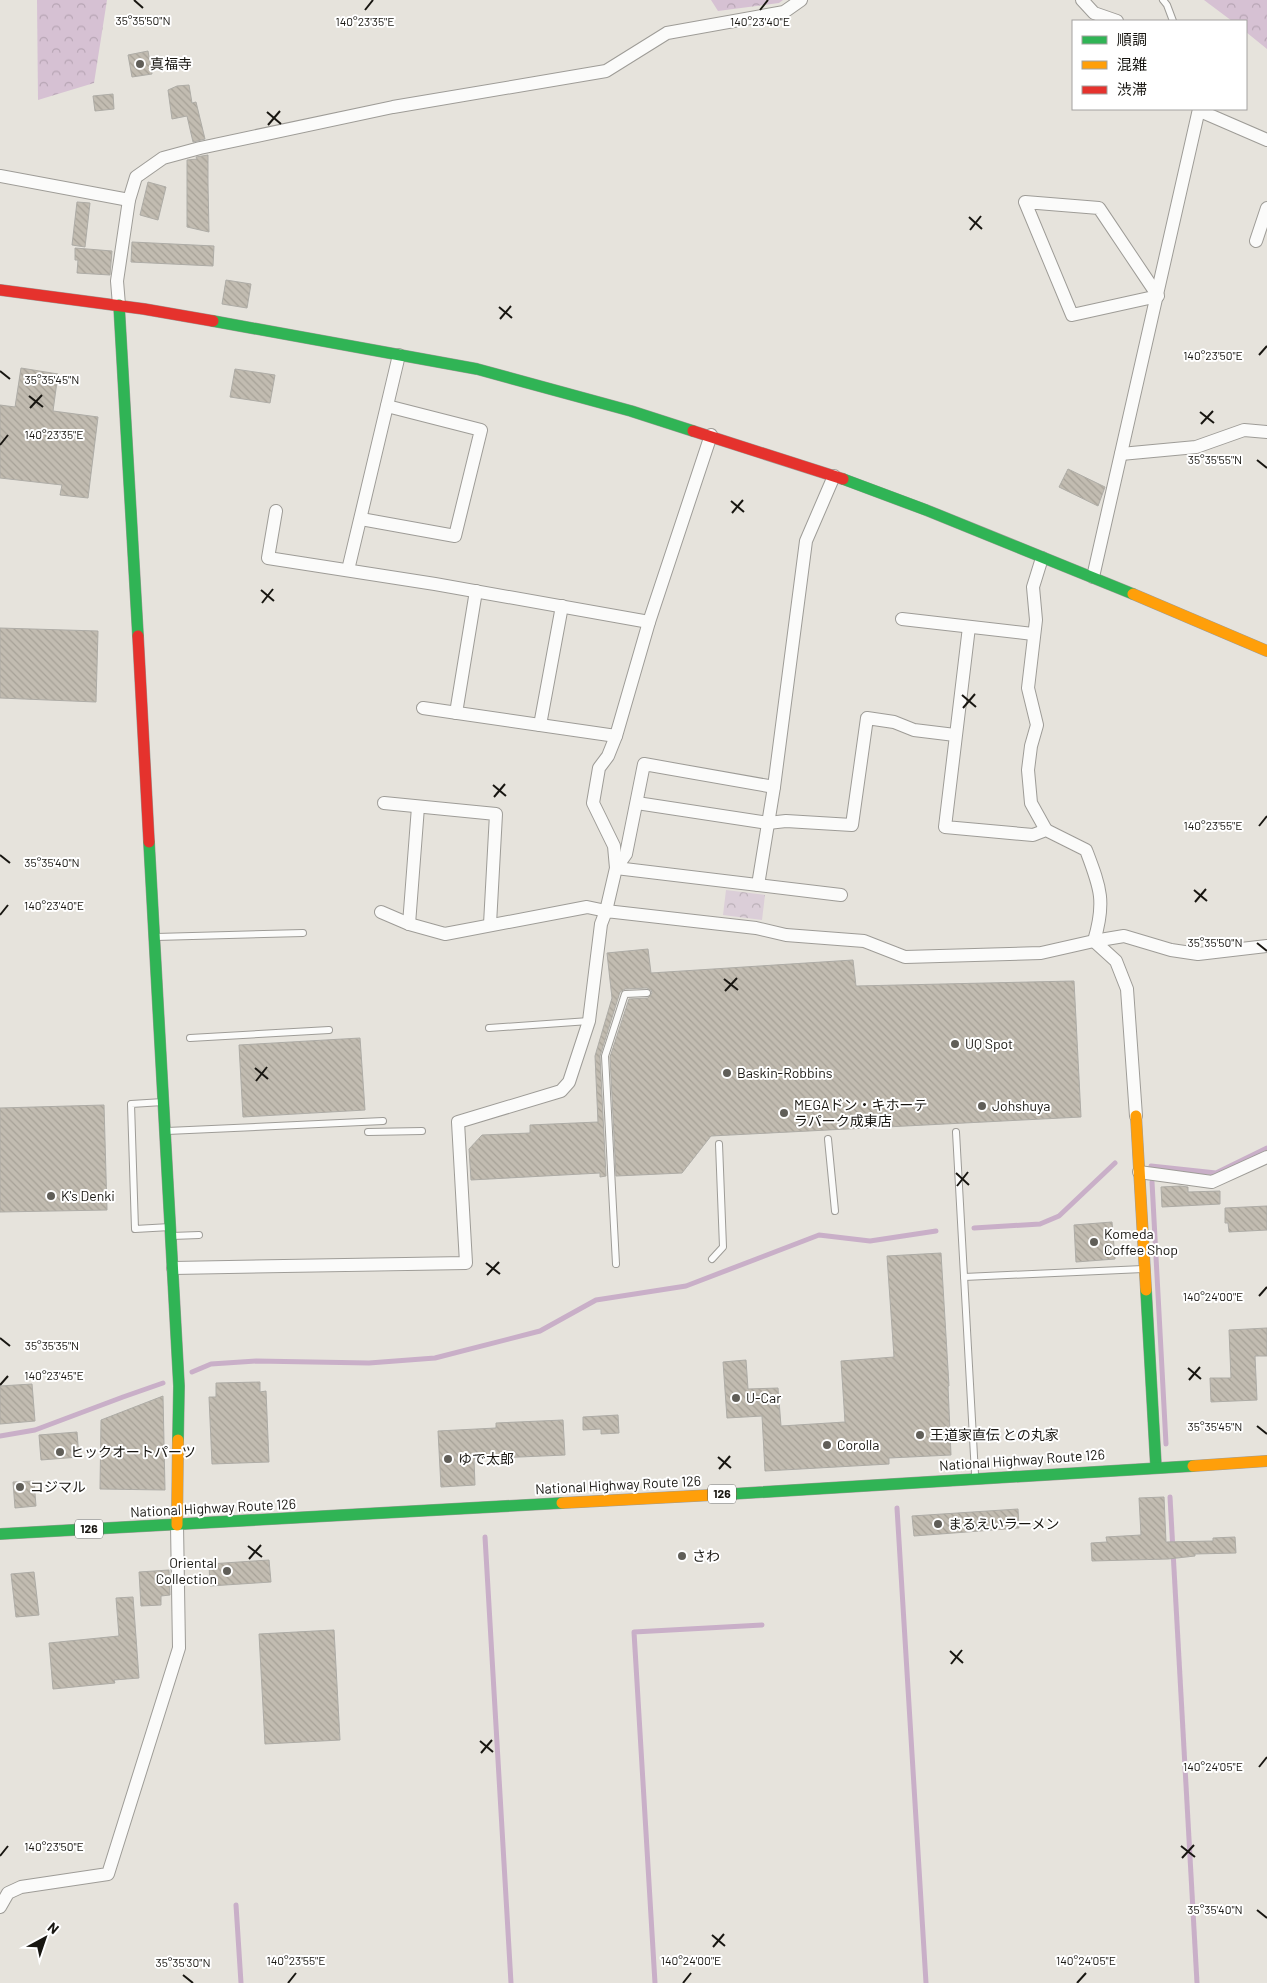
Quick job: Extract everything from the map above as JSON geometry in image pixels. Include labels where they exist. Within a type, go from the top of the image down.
[{"type":"main road","points":[[0,290],[119,305],[477,369],[631,411],[834,476],[926,510],[1093,577],[1267,651]]},
{"type":"main road","points":[[119,305],[173,1268],[178,1386],[177,1525]]},
{"type":"main road","points":[[1136,1116],[1156,1467]]},
{"type":"main road","name":"National Highway Route 126","points":[[0,1534],[1267,1461]]},
{"type":"street","points":[[119,305],[117,281],[129,200],[136,177],[163,158],[393,107],[606,71],[668,33],[784,12],[801,0]]},
{"type":"street","points":[[1082,0],[1094,14],[1114,20]]},
{"type":"street","points":[[1093,577],[1199,110],[1267,140]]},
{"type":"street","points":[[0,176],[129,200]]},
{"type":"street","points":[[1025,202],[1099,208],[1158,296],[1072,315],[1025,202]]},
{"type":"street","points":[[1256,242],[1267,208]]},
{"type":"street","points":[[348,570],[399,355]]},
{"type":"street","points":[[360,519],[455,536],[481,430],[387,406]]},
{"type":"street","points":[[1121,454],[1196,447],[1244,430],[1267,432]]},
{"type":"street","points":[[173,1268],[466,1263],[458,1122],[561,1091],[569,1082],[589,1021],[601,924],[616,868],[614,846],[593,803],[599,768],[608,756],[616,736],[649,622],[711,436]]},
{"type":"street","points":[[758,885],[774,787],[806,541],[834,476]]},
{"type":"street","points":[[276,511],[268,558],[476,591],[649,622]]},
{"type":"street","points":[[1042,558],[1033,587],[1036,620],[1028,688],[1037,725],[1031,746],[1028,770],[1031,803],[1046,830],[1086,850],[1100,888],[1101,919],[1094,941]]},
{"type":"street","points":[[456,713],[476,591]]},
{"type":"street","points":[[540,725],[562,606]]},
{"type":"street","points":[[902,619],[1033,634]]},
{"type":"street","points":[[969,627],[945,827],[1033,834],[1046,830]]},
{"type":"street","points":[[423,708],[616,736]]},
{"type":"street","points":[[637,804],[768,823],[786,821],[852,825],[867,718],[894,722],[914,730],[955,735]]},
{"type":"street","points":[[616,868],[626,854],[644,764],[774,787]]},
{"type":"street","points":[[384,804],[496,814],[490,924]]},
{"type":"street","points":[[409,924],[418,807]]},
{"type":"street","points":[[616,868],[841,895]]},
{"type":"street","points":[[381,912],[409,924],[445,934],[587,907],[606,911],[756,928],[786,935],[864,941],[905,957],[1041,954],[1124,936],[1171,950],[1198,954],[1267,946]]},
{"type":"street","points":[[1094,941],[1116,961],[1128,989],[1136,1116]]},
{"type":"street","points":[[1139,1172],[1212,1182],[1267,1157]]},
{"type":"street","points":[[0,1907],[8,1894],[21,1886],[108,1874],[179,1648],[177,1525]]},
{"type":"lane","points":[[1163,0],[1173,20]]},
{"type":"lane","points":[[155,938],[303,933]]},
{"type":"lane","points":[[616,1264],[605,1056],[624,994],[647,993]]},
{"type":"lane","points":[[489,1028],[589,1021]]},
{"type":"lane","points":[[190,1038],[329,1030]]},
{"type":"lane","points":[[164,1102],[131,1104],[135,1229],[199,1235]]},
{"type":"lane","points":[[166,1131],[383,1121]]},
{"type":"lane","points":[[368,1132],[422,1131]]},
{"type":"lane","points":[[956,1132],[976,1478]]},
{"type":"lane","points":[[828,1138],[835,1211]]},
{"type":"lane","points":[[712,1259],[722,1247],[719,1144]]},
{"type":"lane","points":[[964,1277],[1144,1269]]},
{"type":"green space","points":[[37,0],[107,0],[94,83],[38,100]]},
{"type":"green space","points":[[711,0],[783,0],[779,3],[718,11]]},
{"type":"green space","points":[[1204,0],[1267,0],[1267,49],[1247,33],[1247,20],[1231,20]]},
{"type":"green space","points":[[726,890],[765,895],[762,920],[723,915]]},
{"type":"building","name":"真福寺","points":[[148,51],[152,74],[132,77],[128,55]]},
{"type":"building","points":[[189,85],[192,103],[196,102],[205,139],[193,142],[187,116],[172,119],[168,90],[177,86]]},
{"type":"building","points":[[113,94],[114,109],[95,111],[93,96]]},
{"type":"building","points":[[208,155],[209,232],[187,227],[187,160]]},
{"type":"building","points":[[148,182],[166,187],[158,220],[140,215]]},
{"type":"building","points":[[77,202],[90,203],[85,247],[72,245]]},
{"type":"building","points":[[132,242],[214,246],[213,266],[131,262]]},
{"type":"building","points":[[75,248],[112,251],[110,275],[77,273],[78,260],[75,260]]},
{"type":"building","points":[[226,280],[251,284],[247,308],[222,304]]},
{"type":"building","points":[[21,368],[58,374],[53,411],[98,417],[88,498],[60,495],[62,485],[0,478],[0,405],[15,407]]},
{"type":"building","points":[[235,369],[275,375],[270,403],[230,397]]},
{"type":"building","points":[[1068,469],[1105,487],[1098,506],[1059,487]]},
{"type":"building","points":[[0,628],[98,631],[96,702],[0,698]]},
{"type":"building","points":[[648,949],[651,973],[853,960],[856,986],[1074,981],[1081,1117],[711,1136],[682,1173],[616,1176],[610,1057],[629,999],[648,998],[652,993],[647,988],[625,989],[620,992],[600,1056],[606,1176],[600,1177],[600,1173],[471,1180],[469,1149],[482,1135],[530,1133],[530,1125],[598,1122],[595,1056],[612,998],[607,953]]},
{"type":"building","points":[[360,1038],[365,1110],[243,1117],[239,1045]]},
{"type":"building","points":[[104,1105],[107,1210],[0,1212],[0,1108]]},
{"type":"building","points":[[1161,1187],[1188,1187],[1188,1192],[1220,1191],[1220,1204],[1162,1207]]},
{"type":"building","points":[[1267,1206],[1267,1230],[1229,1232],[1228,1223],[1225,1223],[1225,1208]]},
{"type":"building","name":"Komeda Coffee Shop","points":[[1112,1222],[1115,1259],[1076,1262],[1074,1225]]},
{"type":"building","points":[[941,1253],[951,1455],[889,1458],[889,1464],[765,1471],[762,1416],[727,1418],[723,1362],[746,1360],[748,1389],[778,1388],[781,1426],[845,1422],[841,1361],[894,1357],[887,1256]]},
{"type":"building","points":[[1267,1328],[1267,1356],[1255,1356],[1257,1400],[1211,1402],[1210,1378],[1231,1378],[1229,1330]]},
{"type":"building","points":[[260,1382],[260,1392],[266,1391],[269,1462],[212,1464],[209,1397],[216,1397],[216,1383]]},
{"type":"building","points":[[32,1384],[35,1421],[0,1424],[0,1386]]},
{"type":"building","points":[[163,1396],[165,1490],[100,1489],[101,1420]]},
{"type":"building","points":[[618,1415],[619,1433],[601,1434],[601,1429],[583,1430],[583,1417]]},
{"type":"building","points":[[563,1420],[565,1455],[474,1459],[475,1485],[441,1487],[438,1431],[496,1428],[496,1423]]},
{"type":"building","points":[[77,1432],[79,1457],[41,1460],[39,1435]]},
{"type":"building","points":[[34,1481],[36,1506],[15,1508],[13,1482]]},
{"type":"building","points":[[1164,1497],[1166,1542],[1213,1541],[1213,1538],[1235,1537],[1236,1553],[1195,1554],[1195,1556],[1168,1559],[1092,1561],[1091,1543],[1107,1542],[1106,1537],[1141,1535],[1139,1498]]},
{"type":"building","points":[[1018,1509],[1019,1528],[914,1536],[912,1516]]},
{"type":"building","points":[[269,1560],[271,1582],[210,1586],[209,1564]]},
{"type":"building","points":[[169,1570],[170,1595],[161,1596],[161,1605],[141,1606],[139,1572]]},
{"type":"building","points":[[34,1572],[39,1615],[16,1617],[11,1574]]},
{"type":"building","points":[[133,1597],[139,1678],[114,1680],[115,1683],[53,1689],[49,1643],[119,1636],[116,1598]]},
{"type":"building","points":[[334,1630],[340,1740],[265,1744],[259,1634]]},
{"type":"waterway","points":[[1151,1166],[1216,1173],[1267,1148]]},
{"type":"waterway","points":[[974,1228],[1040,1224],[1059,1216],[1115,1163]]},
{"type":"waterway","points":[[1152,1182],[1166,1444]]},
{"type":"waterway","points":[[192,1372],[211,1364],[256,1361],[369,1363],[435,1358],[540,1331],[596,1300],[686,1286],[819,1235],[870,1241],[936,1231]]},
{"type":"waterway","points":[[0,1436],[35,1430],[163,1383]]},
{"type":"waterway","points":[[1170,1497],[1197,1983]]},
{"type":"waterway","points":[[897,1508],[926,1983]]},
{"type":"waterway","points":[[485,1537],[511,1983]]},
{"type":"waterway","points":[[655,1983],[634,1632],[762,1625]]},
{"type":"waterway","points":[[236,1905],[241,1983]]},
{"type":"traffic: fast","points":[[119,305],[138,636]]},
{"type":"traffic: fast","points":[[213,321],[477,369],[631,411],[693,431]]},
{"type":"traffic: fast","points":[[843,479],[926,510],[1133,594]]},
{"type":"traffic: fast","points":[[149,842],[179,1386],[178,1440]]},
{"type":"traffic: fast","points":[[1146,1290],[1156,1467]]},
{"type":"traffic: fast","points":[[731,1494],[1193,1466]]},
{"type":"traffic: fast","points":[[0,1534],[562,1503]]},
{"type":"traffic: slow","points":[[1133,594],[1267,651]]},
{"type":"traffic: slow","points":[[1136,1116],[1146,1290]]},
{"type":"traffic: slow","points":[[177,1525],[178,1440]]},
{"type":"traffic: slow","points":[[1193,1466],[1267,1461]]},
{"type":"traffic: slow","points":[[562,1503],[731,1494]]},
{"type":"traffic: jam","points":[[0,290],[144,309],[213,321]]},
{"type":"traffic: jam","points":[[693,431],[843,479]]},
{"type":"traffic: jam","points":[[138,636],[149,842]]},
{"type":"place","name":"真福寺","points":[[140,64]]},
{"type":"place","name":"UQ Spot","points":[[955,1044]]},
{"type":"place","name":"Baskin-Robbins","points":[[727,1073]]},
{"type":"place","name":"Johshuya","points":[[982,1106]]},
{"type":"place","name":"MEGAドン・キホーテ ラパーク成東店","points":[[784,1113]]},
{"type":"place","name":"K's Denki","points":[[51,1196]]},
{"type":"place","name":"Komeda Coffee Shop","points":[[1094,1242]]},
{"type":"place","name":"U-Car","points":[[736,1398]]},
{"type":"place","name":"王道家直伝 との丸家","points":[[920,1435]]},
{"type":"place","name":"Corolla","points":[[827,1445]]},
{"type":"place","name":"ヒックオートパーツ","points":[[60,1452]]},
{"type":"place","name":"ゆで太郎","points":[[448,1459]]},
{"type":"place","name":"コジマル","points":[[20,1487]]},
{"type":"place","name":"まるえいラーメン","points":[[938,1524]]},
{"type":"place","name":"さわ","points":[[682,1556]]},
{"type":"place","name":"Oriental Collection","points":[[227,1571]]}]
